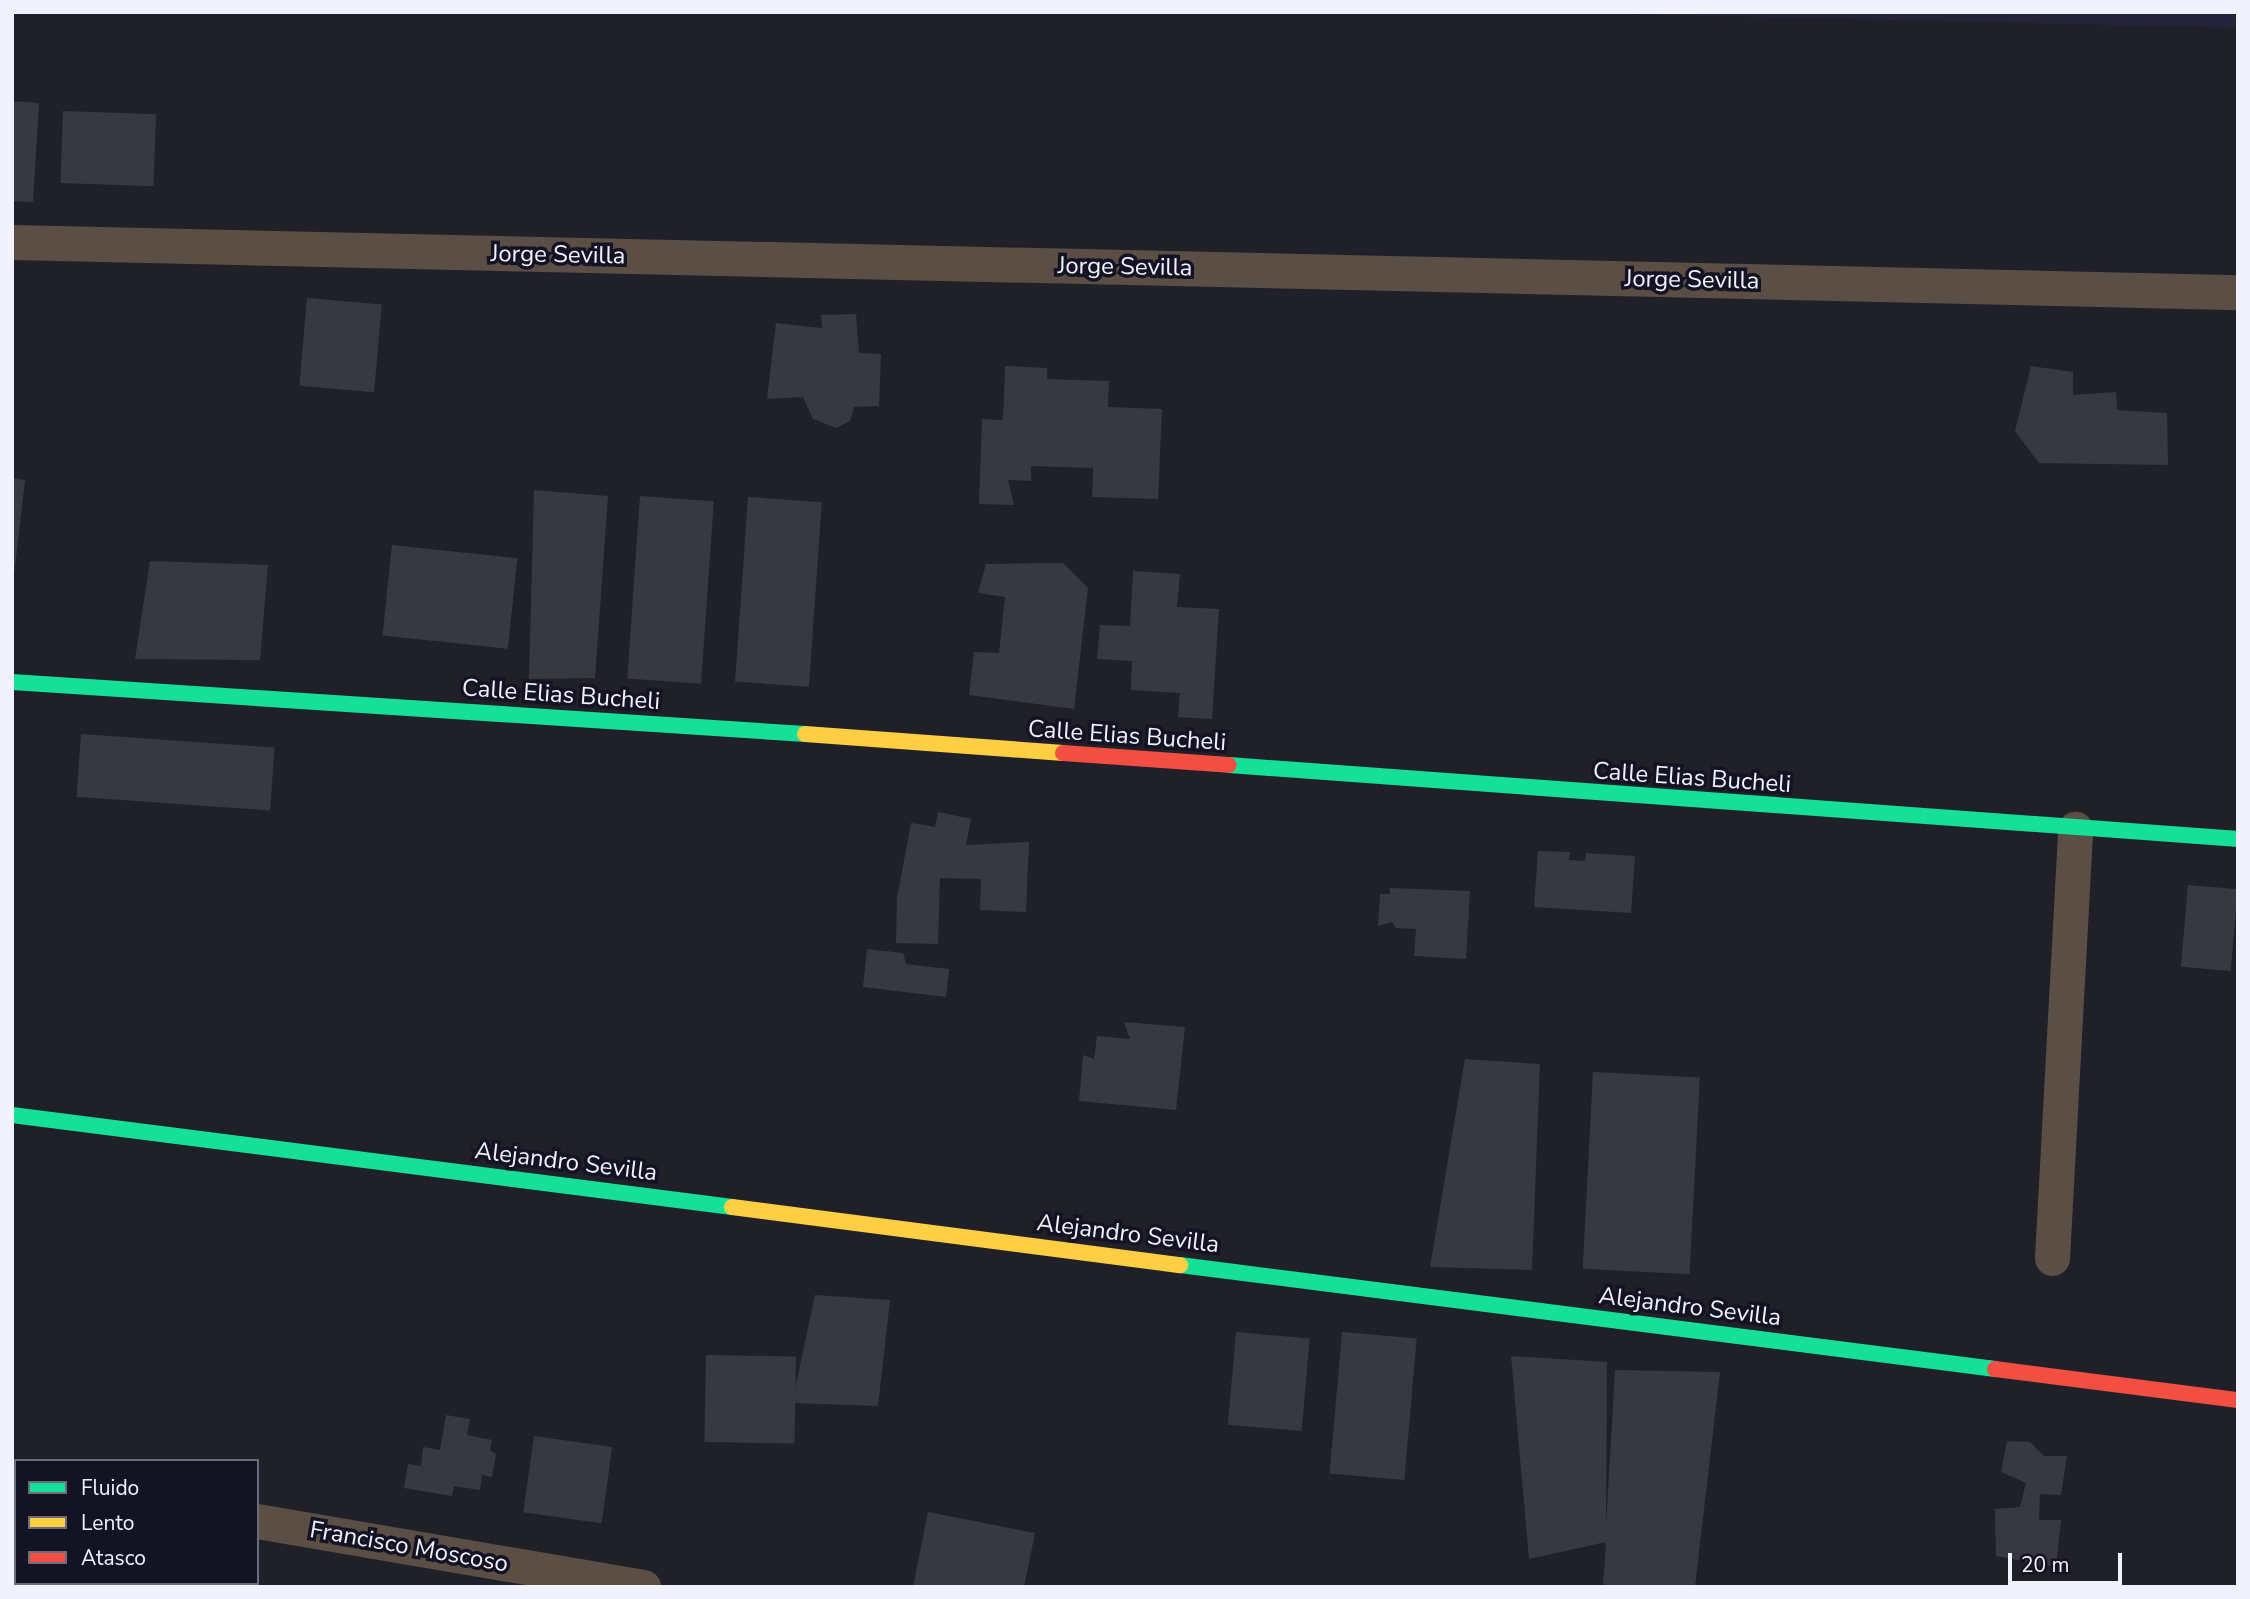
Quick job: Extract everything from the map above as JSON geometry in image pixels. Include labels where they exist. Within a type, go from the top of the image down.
[{"type":"street","name":"Jorge Sevilla","points":[[12,243],[2238,292]]},
{"type":"street","name":"Calle Elias Bucheli","points":[[12,682],[609,720],[2238,839]]},
{"type":"street","points":[[2052,1258],[2075,829]]},
{"type":"street","name":"Alejandro Sevilla","points":[[12,1115],[2238,1400]]},
{"type":"street","name":"Francisco Moscoso","points":[[259,1521],[643,1587]]},
{"type":"shaded area","points":[[1543,12],[2238,12],[2238,28]]},
{"type":"building","points":[[12,101],[39,103],[33,202],[12,201]]},
{"type":"building","points":[[63,111],[156,114],[153,186],[60,183]]},
{"type":"building","points":[[307,298],[382,305],[374,392],[299,386]]},
{"type":"building","points":[[856,314],[859,353],[881,354],[879,406],[854,407],[850,421],[836,428],[813,419],[803,397],[767,399],[776,323],[822,328],[821,315]]},
{"type":"building","points":[[1005,366],[1047,368],[1047,379],[1109,381],[1108,407],[1162,409],[1158,499],[1092,497],[1093,468],[1031,466],[1031,481],[1008,480],[1014,505],[979,504],[982,419],[1003,420]]},
{"type":"building","points":[[2031,366],[2073,372],[2073,395],[2116,392],[2117,410],[2167,413],[2168,465],[2039,463],[2015,431]]},
{"type":"building","points":[[12,478],[25,480],[14,575],[12,575]]},
{"type":"building","points":[[534,490],[608,496],[595,678],[529,679]]},
{"type":"building","points":[[640,496],[714,501],[701,684],[627,679]]},
{"type":"building","points":[[748,497],[822,502],[809,687],[735,682]]},
{"type":"building","points":[[392,545],[517,558],[508,649],[382,636]]},
{"type":"building","points":[[150,561],[268,565],[260,660],[135,659]]},
{"type":"building","points":[[1063,563],[1088,588],[1074,709],[969,695],[974,652],[999,653],[1005,597],[978,593],[986,564]]},
{"type":"building","points":[[1133,571],[1180,574],[1177,607],[1219,609],[1212,719],[1178,717],[1180,693],[1131,690],[1132,661],[1097,659],[1100,625],[1130,626]]},
{"type":"building","points":[[81,734],[275,748],[270,810],[77,797]]},
{"type":"building","points":[[938,812],[971,819],[966,845],[1029,842],[1026,912],[980,910],[981,879],[940,878],[938,944],[896,943],[897,898],[911,823],[935,827]]},
{"type":"building","points":[[1538,851],[1570,852],[1569,860],[1585,861],[1586,853],[1635,856],[1631,913],[1534,907]]},
{"type":"building","points":[[2188,885],[2238,889],[2231,971],[2181,967]]},
{"type":"building","points":[[1390,888],[1470,891],[1466,959],[1414,956],[1416,929],[1396,928],[1392,922],[1378,926],[1380,894],[1390,894]]},
{"type":"building","points":[[867,949],[903,953],[906,964],[949,969],[946,997],[863,987]]},
{"type":"building","points":[[1124,1022],[1185,1027],[1176,1110],[1079,1101],[1083,1055],[1094,1059],[1097,1036],[1130,1039]]},
{"type":"building","points":[[1465,1059],[1540,1064],[1532,1270],[1430,1267]]},
{"type":"building","points":[[1593,1072],[1700,1078],[1690,1274],[1583,1269]]},
{"type":"building","points":[[815,1295],[890,1300],[878,1406],[792,1403]]},
{"type":"building","points":[[1236,1332],[1310,1338],[1302,1431],[1228,1425]]},
{"type":"building","points":[[1342,1332],[1417,1339],[1404,1480],[1330,1473]]},
{"type":"building","points":[[706,1355],[796,1357],[794,1444],[704,1442]]},
{"type":"building","points":[[1511,1356],[1607,1362],[1606,1526],[1615,1370],[1720,1372],[1695,1587],[1603,1587],[1606,1542],[1529,1559]]},
{"type":"building","points":[[446,1415],[470,1419],[467,1435],[492,1440],[490,1450],[496,1454],[492,1477],[482,1475],[480,1490],[454,1486],[452,1496],[404,1488],[408,1464],[421,1466],[423,1447],[440,1450]]},
{"type":"building","points":[[534,1436],[612,1447],[602,1523],[523,1512]]},
{"type":"building","points":[[2007,1441],[2030,1442],[2044,1456],[2067,1456],[2061,1495],[2040,1494],[2039,1520],[2061,1520],[2056,1567],[1996,1556],[1995,1509],[2020,1507],[2026,1483],[2001,1472]]},
{"type":"building","points":[[928,1512],[1035,1533],[1024,1587],[913,1587]]},
{"type":"building","points":[[138,1585],[181,1585],[138,1587]]},
{"type":"traffic: fast","points":[[12,682],[805,734]]},
{"type":"traffic: fast","points":[[1229,765],[2238,839]]},
{"type":"traffic: fast","points":[[12,1115],[732,1207]]},
{"type":"traffic: fast","points":[[1180,1265],[1995,1369]]},
{"type":"traffic: slow","points":[[805,734],[1063,753]]},
{"type":"traffic: slow","points":[[732,1207],[1180,1265]]},
{"type":"traffic: jam","points":[[1063,753],[1229,765]]},
{"type":"traffic: jam","points":[[1995,1369],[2238,1400]]}]
